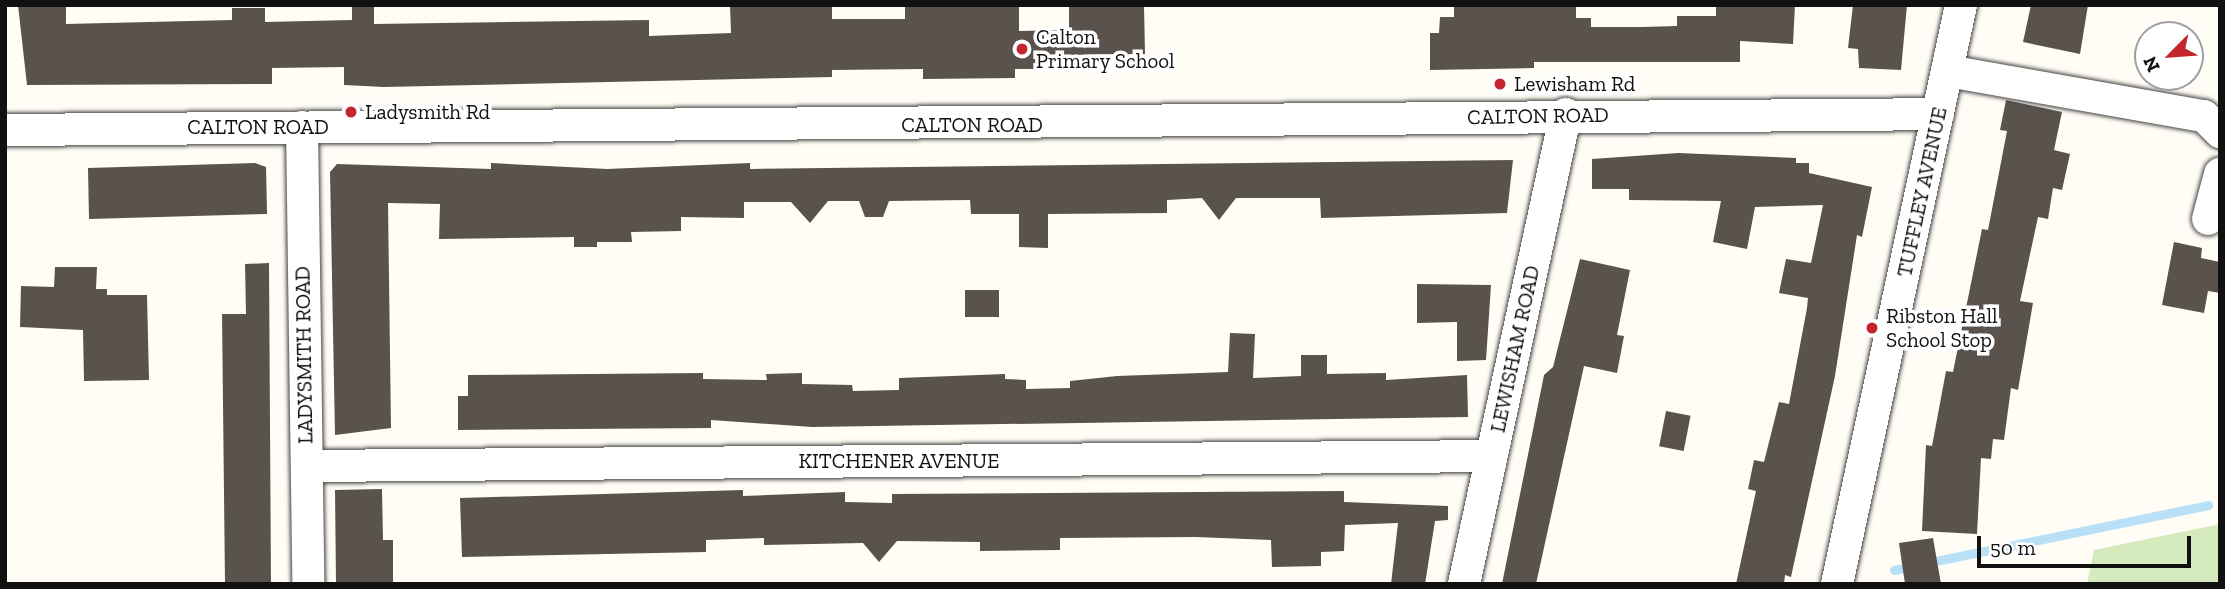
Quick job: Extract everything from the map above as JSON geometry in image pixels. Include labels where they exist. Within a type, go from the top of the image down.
[{"type":"street","name":"TUFFLEY AVENUE","points":[[1837,584],[1961,5]]},
{"type":"street","points":[[1948,71],[2204,116],[2220,132]]},
{"type":"street","name":"CALTON ROAD","points":[[5,130],[1074,124],[1566,114],[1938,114]]},
{"type":"street","name":"LEWISHAM ROAD","points":[[1464,584],[1566,114]]},
{"type":"street","name":"LADYSMITH ROAD","points":[[302,127],[308,584]]},
{"type":"street","points":[[2208,219],[2220,174]]},
{"type":"street","name":"KITCHENER AVENUE","points":[[307,466],[1491,456]]},
{"type":"green space","points":[[2220,524],[2220,584],[2087,584],[2094,550]]},
{"type":"building","points":[[18,5],[66,5],[66,24],[232,20],[232,8],[265,8],[265,22],[352,20],[352,5],[374,5],[374,24],[649,20],[649,36],[731,33],[730,5],[832,5],[832,19],[905,19],[905,5],[1019,5],[1019,31],[1069,30],[1069,5],[1144,5],[1145,54],[1059,55],[1059,69],[1015,69],[1015,78],[923,79],[923,69],[832,70],[832,77],[384,87],[344,85],[344,67],[272,68],[272,84],[27,85]]},
{"type":"building","points":[[1454,5],[1576,5],[1576,18],[1591,18],[1591,27],[1643,27],[1677,26],[1677,16],[1716,16],[1716,5],[1795,5],[1793,44],[1740,41],[1740,62],[1534,62],[1534,68],[1430,70],[1430,33],[1439,33],[1440,17],[1454,17]]},
{"type":"building","points":[[1853,5],[1907,5],[1901,70],[1859,68],[1858,49],[1848,48]]},
{"type":"building","points":[[2031,5],[2088,5],[2080,54],[2023,42]]},
{"type":"building","points":[[2006,100],[2062,112],[2054,150],[2070,154],[2062,190],[2053,188],[2048,219],[2038,217],[2020,301],[2033,303],[2018,390],[2011,388],[2004,440],[1993,439],[1991,459],[1981,458],[1977,534],[1922,531],[1926,445],[1932,446],[1946,371],[1953,372],[1982,229],[1988,230],[2007,131],[2000,130]]},
{"type":"building","points":[[1678,153],[1796,158],[1796,163],[1809,163],[1809,173],[1872,187],[1862,237],[1857,235],[1835,376],[1791,577],[1785,575],[1784,584],[1736,584],[1756,491],[1748,489],[1754,460],[1764,462],[1779,402],[1789,404],[1807,308],[1808,298],[1779,293],[1786,259],[1811,263],[1823,205],[1755,207],[1747,249],[1713,242],[1721,201],[1629,200],[1629,189],[1592,189],[1592,159]]},
{"type":"building","points":[[1513,160],[1507,213],[1321,218],[1320,198],[1236,198],[1219,220],[1202,198],[1167,200],[1167,213],[1048,214],[1048,248],[1019,247],[1019,214],[971,214],[970,200],[889,201],[883,217],[865,217],[859,201],[828,201],[810,223],[791,202],[744,202],[744,218],[681,217],[681,231],[631,232],[632,242],[597,242],[597,247],[574,247],[574,237],[439,239],[440,204],[388,203],[391,428],[335,435],[330,172],[337,164],[491,169],[491,163],[607,169],[750,163],[750,169]]},
{"type":"building","points":[[255,163],[266,167],[267,214],[89,219],[88,168]]},
{"type":"building","points":[[2174,242],[2202,248],[2201,258],[2220,262],[2220,293],[2208,291],[2204,313],[2162,305]]},
{"type":"building","points":[[1580,259],[1630,270],[1617,335],[1624,336],[1617,373],[1584,366],[1536,584],[1502,584],[1544,375],[1553,367]]},
{"type":"building","points":[[269,263],[271,584],[225,584],[222,314],[246,314],[245,264]]},
{"type":"building","points":[[55,267],[97,267],[96,289],[107,289],[107,295],[147,295],[149,380],[84,381],[83,330],[20,327],[21,286],[54,287]]},
{"type":"building","points":[[1417,284],[1491,285],[1486,360],[1457,361],[1457,322],[1417,323]]},
{"type":"building","points":[[965,290],[999,290],[999,317],[965,317]]},
{"type":"building","points":[[1230,333],[1255,334],[1253,378],[1301,376],[1301,355],[1327,355],[1327,374],[1386,373],[1386,380],[1467,375],[1468,417],[812,427],[711,420],[711,428],[458,430],[458,396],[468,396],[468,375],[703,373],[703,379],[767,380],[766,374],[802,373],[802,384],[852,385],[853,391],[899,390],[899,378],[1005,374],[1005,379],[1026,380],[1026,389],[1070,388],[1070,381],[1117,376],[1228,372]]},
{"type":"building","points":[[1666,411],[1691,416],[1684,451],[1659,446]]},
{"type":"building","points":[[382,489],[383,540],[393,540],[393,584],[336,584],[335,490]]},
{"type":"building","points":[[743,490],[743,496],[845,492],[845,502],[892,503],[892,494],[1344,491],[1344,502],[1448,506],[1448,520],[1435,521],[1425,584],[1391,584],[1398,523],[1345,525],[1344,551],[1321,552],[1321,566],[1272,567],[1271,540],[1196,537],[1060,538],[1060,550],[980,551],[980,542],[897,541],[879,562],[863,543],[764,545],[764,538],[706,540],[706,552],[462,557],[460,498]]},
{"type":"building","points":[[1933,538],[1941,584],[1905,584],[1899,543]]},
{"type":"waterway","points":[[1926,563],[2208,505]]},
{"type":"waterway","points":[[1894,570],[1913,566]]},
{"type":"place","name":"Calton Primary School","points":[[1022,49]]},
{"type":"place","name":"Lewisham Rd","points":[[1500,84]]},
{"type":"place","name":"Ladysmith Rd","points":[[351,112]]},
{"type":"place","name":"Ribston Hall School Stop","points":[[1872,328]]}]
